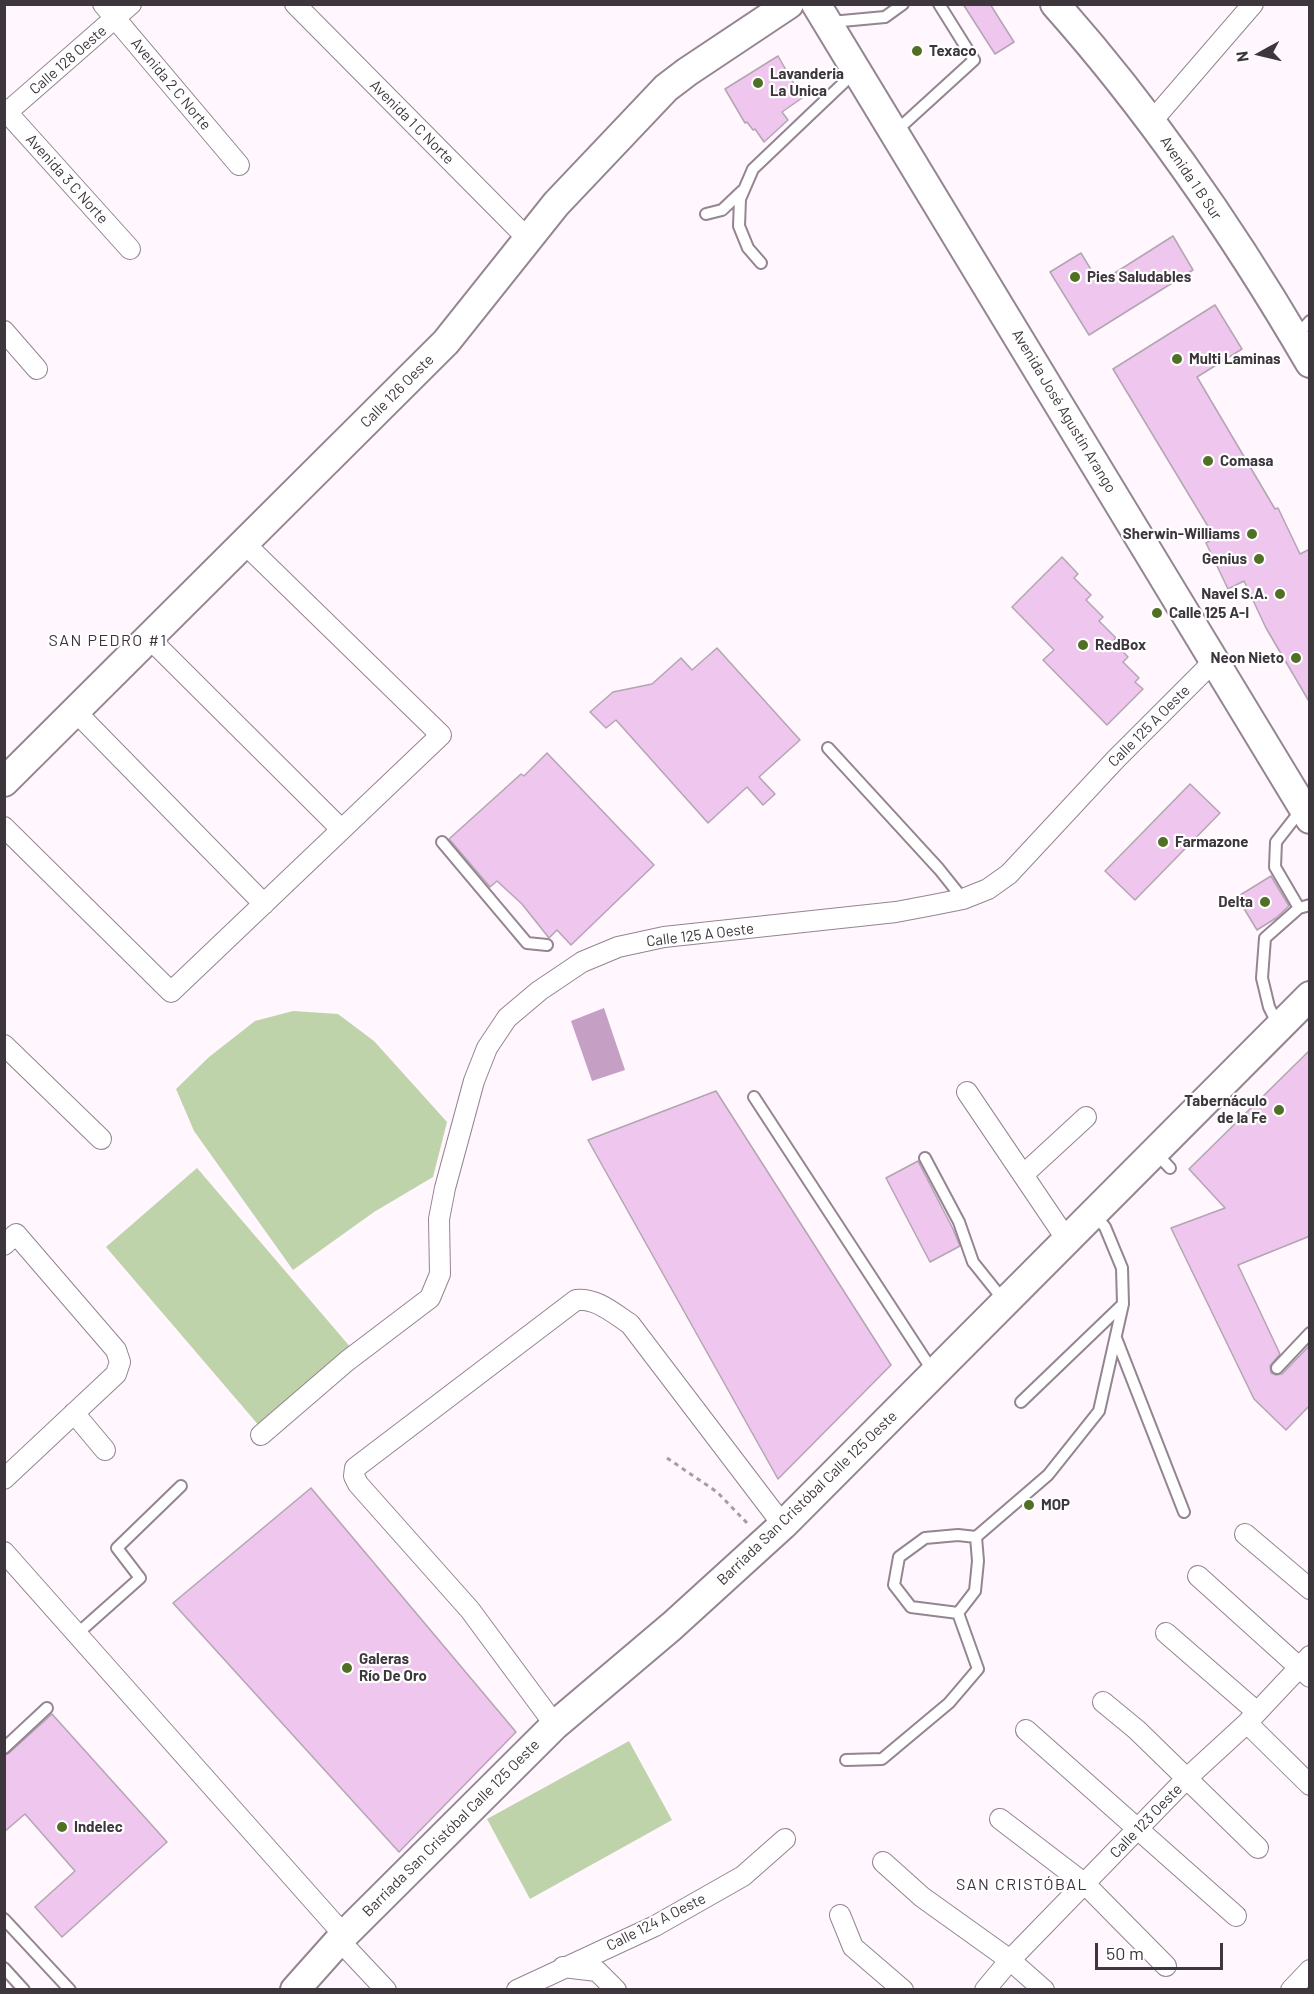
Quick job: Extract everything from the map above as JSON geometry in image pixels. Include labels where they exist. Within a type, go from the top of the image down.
[{"type":"street","name":"Calle 128 Oeste","points":[[5,112],[109,11],[130,4]]},
{"type":"street","name":"Calle 126 Oeste","points":[[4,782],[446,342],[556,204],[666,88],[789,4]]},
{"type":"street","name":"Avenida 1 B Sur","points":[[1055,4],[1152,121],[1264,285],[1302,329],[1310,363]]},
{"type":"street","points":[[1152,121],[1253,4]]},
{"type":"street","name":"Avenida 1 C Norte","points":[[306,8],[529,240]]},
{"type":"street","name":"Avenida 2 C Norte","points":[[109,11],[239,165]]},
{"type":"street","name":"Avenida José Agustín Arango","points":[[822,13],[1306,813]]},
{"type":"street","name":"Avenida 3 C Norte","points":[[5,112],[130,249]]},
{"type":"street","points":[[4,331],[37,369]]},
{"type":"street","points":[[4,827],[171,992],[441,735],[244,543]]},
{"type":"street","points":[[149,638],[341,829]]},
{"type":"street","name":"Calle 125 A Oeste","points":[[261,1435],[347,1361],[430,1298],[440,1274],[439,1218],[445,1188],[474,1081],[488,1048],[507,1018],[539,991],[582,962],[618,947],[664,937],[896,912],[963,899],[988,889],[1009,874],[1116,759],[1215,660]]},
{"type":"street","points":[[75,711],[264,904]]},
{"type":"street","name":"Barriada San Cristóbal Calle 125 Oeste","points":[[295,1989],[342,1937],[555,1725],[672,1626],[774,1533],[1093,1213],[1162,1160],[1279,1027],[1310,996]]},
{"type":"street","points":[[4,1045],[101,1139]]},
{"type":"street","points":[[967,1092],[1067,1240]]},
{"type":"street","points":[[1023,1175],[1086,1118]]},
{"type":"street","points":[[4,1245],[16,1234],[116,1350],[120,1362],[116,1374],[4,1479]]},
{"type":"street","points":[[555,1725],[470,1610],[358,1484],[354,1476],[355,1468],[576,1300],[586,1299],[596,1302],[630,1324],[774,1533]]},
{"type":"street","points":[[74,1413],[105,1450]]},
{"type":"street","points":[[1245,1534],[1310,1589]]},
{"type":"street","points":[[4,1552],[386,1989]]},
{"type":"street","points":[[1198,1576],[1306,1667]]},
{"type":"street","points":[[1167,1633],[1252,1717],[1310,1785]]},
{"type":"street","name":"Calle 123 Oeste","points":[[986,1989],[1010,1960],[1186,1778],[1306,1667]]},
{"type":"street","points":[[1103,1702],[1137,1730],[1258,1848]]},
{"type":"street","points":[[1026,1730],[1236,1916]]},
{"type":"street","points":[[1000,1819],[1085,1884],[1166,1966]]},
{"type":"street","name":"Calle 124 A Oeste","points":[[517,1989],[655,1926],[743,1876],[785,1839]]},
{"type":"street","points":[[883,1862],[922,1897],[1010,1960],[1044,1989]]},
{"type":"street","points":[[840,1915],[853,1947],[903,1989]]},
{"type":"street","points":[[563,1967],[597,1971],[616,1989]]},
{"type":"street","points":[[1291,1989],[1310,1970]]},
{"type":"lane","points":[[822,13],[885,17],[903,4]]},
{"type":"lane","points":[[895,133],[974,60],[939,4]]},
{"type":"lane","points":[[761,263],[748,248],[739,226],[740,199],[753,169],[857,71]]},
{"type":"lane","points":[[706,214],[722,210],[745,189]]},
{"type":"lane","points":[[828,748],[939,869],[963,899]]},
{"type":"lane","points":[[1279,1027],[1269,1007],[1262,978],[1265,938],[1304,906],[1275,867],[1275,842],[1306,813]]},
{"type":"lane","points":[[442,842],[527,943],[546,945]]},
{"type":"lane","points":[[754,1097],[934,1373]]},
{"type":"lane","points":[[925,1158],[959,1222],[973,1262],[1005,1302]]},
{"type":"lane","points":[[958,1613],[910,1607],[894,1585],[899,1557],[925,1538],[958,1535],[976,1537],[1048,1475],[1099,1411],[1123,1304],[1122,1268],[1105,1227],[1093,1213]]},
{"type":"lane","points":[[1021,1402],[1123,1304]]},
{"type":"lane","points":[[1277,1368],[1310,1333]]},
{"type":"lane","points":[[1115,1337],[1184,1512]]},
{"type":"lane","points":[[77,1634],[140,1578],[117,1548],[181,1486]]},
{"type":"lane","points":[[958,1613],[975,1591],[978,1561],[976,1537]]},
{"type":"lane","points":[[846,1760],[882,1759],[949,1703],[978,1669],[958,1613]]},
{"type":"lane","points":[[4,1748],[47,1708]]},
{"type":"lane","points":[[4,1919],[70,1989]]},
{"type":"lane","points":[[4,1968],[24,1989]]},
{"type":"path","points":[[667,1458],[774,1533]]},
{"type":"green space","points":[[293,1011],[338,1014],[374,1041],[447,1122],[433,1177],[374,1212],[293,1270],[194,1131],[176,1089],[209,1057],[255,1021]]},
{"type":"green space","points":[[197,1168],[352,1349],[261,1428],[106,1247]]},
{"type":"green space","points":[[629,1741],[672,1820],[530,1899],[487,1819]]},
{"type":"shaded area","points":[[604,1008],[625,1070],[592,1081],[571,1021]]},
{"type":"building","points":[[963,4],[990,4],[1014,42],[995,54]]},
{"type":"building","points":[[778,56],[802,98],[782,112],[788,120],[764,142],[755,129],[753,130],[747,122],[745,123],[725,89]]},
{"type":"building","points":[[1173,236],[1193,270],[1089,335],[1050,272],[1081,253],[1099,283]]},
{"type":"building","points":[[1215,305],[1242,349],[1197,377],[1275,509],[1278,508],[1300,554],[1310,549],[1310,703],[1266,628],[1244,581],[1228,589],[1206,543],[1215,538],[1113,369]]},
{"type":"building","name":"RedBox","points":[[1062,557],[1078,574],[1074,578],[1091,595],[1086,600],[1103,617],[1099,621],[1116,638],[1113,641],[1128,657],[1123,662],[1139,678],[1135,682],[1143,689],[1107,725],[1043,660],[1054,650],[1012,607]]},
{"type":"building","points":[[717,648],[800,740],[759,777],[775,794],[763,805],[747,787],[708,823],[616,720],[606,728],[590,712],[613,692],[652,684],[681,658],[692,670]]},
{"type":"building","points":[[547,753],[654,865],[571,945],[557,930],[549,938],[522,904],[497,881],[490,887],[449,839],[521,774],[524,776]]},
{"type":"building","name":"Farmazone","points":[[1190,784],[1220,813],[1135,900],[1105,871]]},
{"type":"building","name":"Delta","points":[[1271,876],[1289,906],[1257,930],[1237,897]]},
{"type":"building","points":[[1310,1050],[1310,1236],[1238,1265],[1280,1354],[1270,1366],[1271,1373],[1282,1374],[1310,1345],[1310,1405],[1286,1430],[1254,1399],[1171,1228],[1225,1208],[1189,1169]]},
{"type":"building","points":[[716,1091],[891,1365],[778,1479],[588,1140]]},
{"type":"building","points":[[918,1161],[960,1246],[930,1262],[886,1178]]},
{"type":"building","name":"Galeras Río De Oro","points":[[311,1488],[516,1732],[399,1852],[173,1603]]},
{"type":"building","points":[[52,1714],[167,1842],[62,1937],[35,1907],[75,1871],[25,1814],[4,1832],[4,1755]]},
{"type":"place","name":"Texaco","points":[[917,51]]},
{"type":"place","name":"Lavanderia La Unica","points":[[758,83]]},
{"type":"place","name":"Pies Saludables","points":[[1075,277]]},
{"type":"place","name":"Multi Laminas","points":[[1177,359]]},
{"type":"place","name":"Comasa","points":[[1208,461]]},
{"type":"place","name":"Sherwin-Williams","points":[[1252,534]]},
{"type":"place","name":"Genius","points":[[1259,559]]},
{"type":"place","name":"Navel S.A.","points":[[1280,594]]},
{"type":"place","name":"Calle 125 A-I","points":[[1157,613]]},
{"type":"place","name":"RedBox","points":[[1083,645]]},
{"type":"place","name":"Neon Nieto","points":[[1296,658]]},
{"type":"place","name":"Farmazone","points":[[1163,842]]},
{"type":"place","name":"Delta","points":[[1265,902]]},
{"type":"place","name":"Tabernáculo de la Fe","points":[[1279,1110]]},
{"type":"place","name":"MOP","points":[[1029,1505]]},
{"type":"place","name":"Galeras Río De Oro","points":[[347,1668]]},
{"type":"place","name":"Indelec","points":[[62,1827]]},
{"type":"district","name":"SAN PEDRO #1","points":[[108,641]]},
{"type":"district","name":"SAN CRISTÓBAL","points":[[1022,1885]]}]
